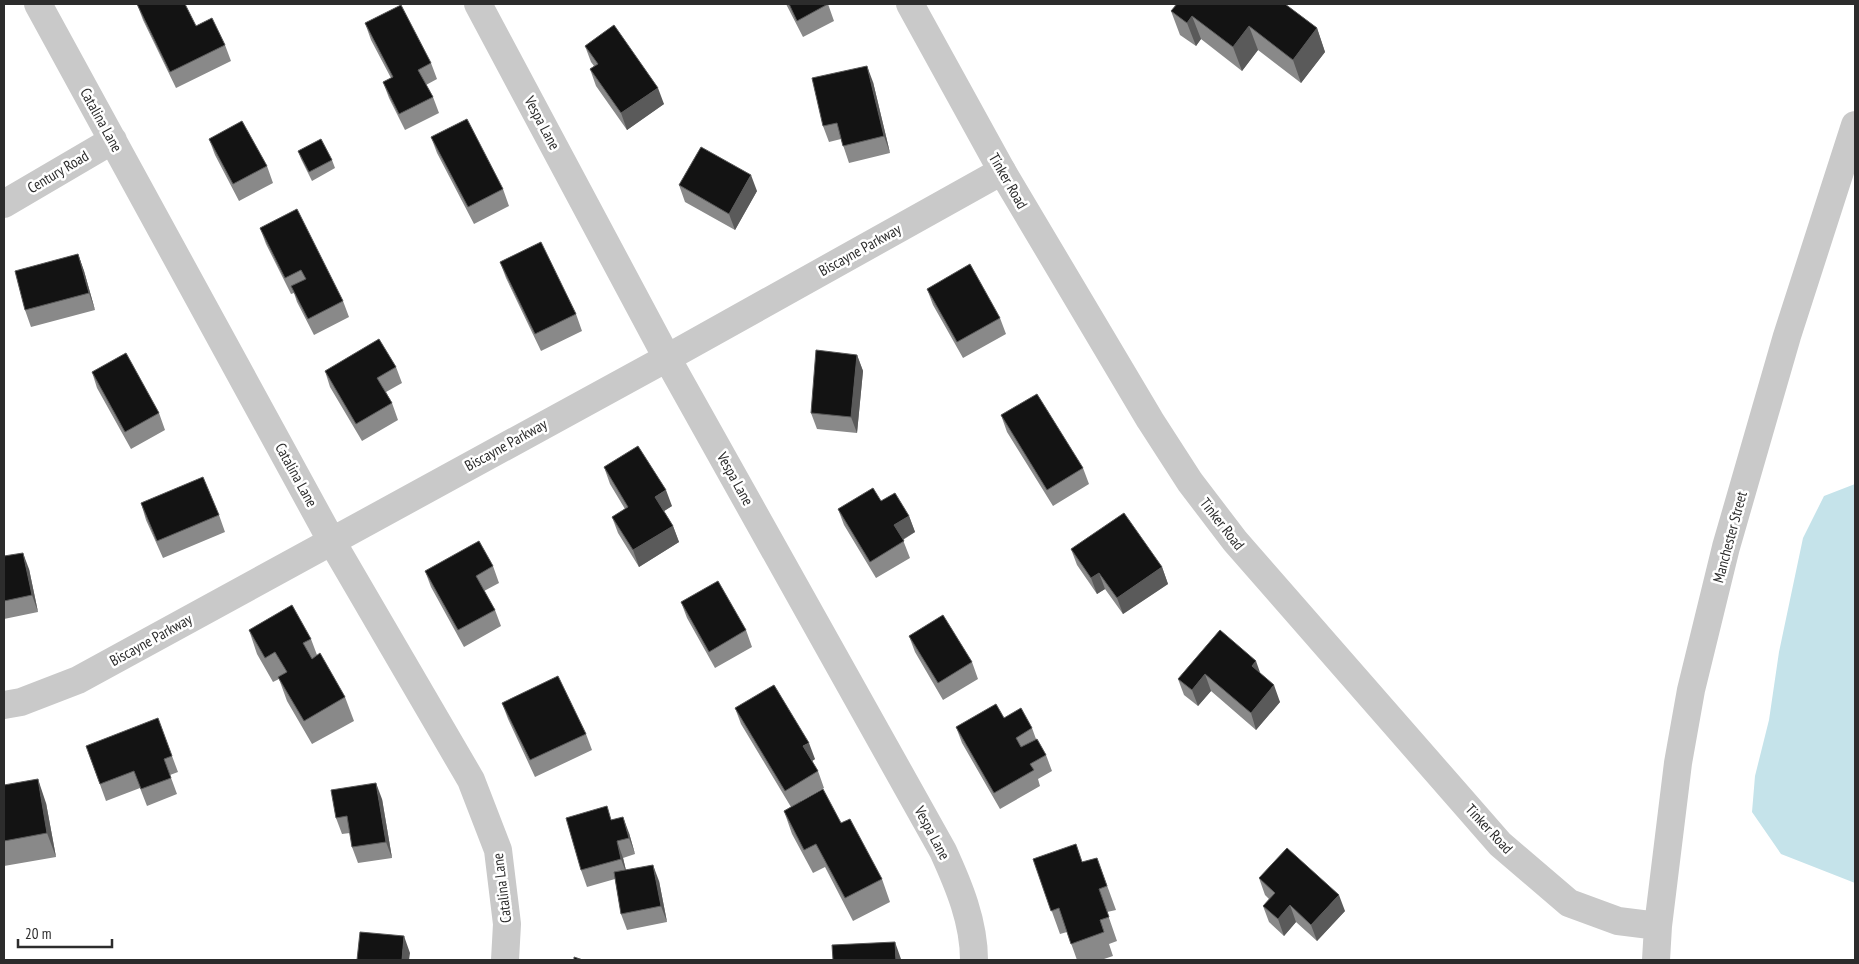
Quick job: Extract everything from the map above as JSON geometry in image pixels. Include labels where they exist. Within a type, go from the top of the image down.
[{"type":"street","name":"Catalina Lane","points":[[38,4],[331,540],[470,780],[498,850],[507,924],[505,960]]},
{"type":"street","name":"Vespa Lane","points":[[478,4],[667,358],[944,851],[958,885],[969,920],[974,960]]},
{"type":"street","name":"Tinker Road","points":[[910,4],[1002,171],[1150,420],[1190,482],[1235,541],[1500,844],[1569,902],[1618,921],[1658,926]]},
{"type":"street","name":"Manchester Street","points":[[1656,960],[1658,926],[1678,762],[1691,690],[1726,547],[1787,336],[1855,125]]},
{"type":"street","name":"Century Road","points":[[4,204],[112,140]]},
{"type":"street","name":"Biscayne Parkway","points":[[4,705],[21,702],[78,680],[667,358],[1002,171]]},
{"type":"water","points":[[1855,484],[1855,883],[1781,854],[1752,812],[1755,776],[1769,720],[1779,652],[1803,538],[1824,496]]},
{"type":"building","points":[[137,4],[185,4],[196,26],[212,18],[225,45],[170,72]]},
{"type":"building","points":[[789,4],[828,4],[797,21]]},
{"type":"building","points":[[1177,4],[1285,4],[1317,28],[1293,60],[1249,26],[1233,47],[1192,16],[1187,23],[1171,11]]},
{"type":"building","points":[[401,5],[431,63],[418,70],[433,97],[399,114],[383,82],[393,77],[365,23]]},
{"type":"building","points":[[614,25],[658,88],[621,113],[590,69],[598,64],[585,46]]},
{"type":"building","points":[[867,66],[884,136],[843,146],[837,123],[823,126],[812,78]]},
{"type":"building","points":[[467,119],[503,189],[468,207],[431,137]]},
{"type":"building","points":[[242,121],[267,166],[233,184],[209,139]]},
{"type":"building","points":[[321,139],[332,160],[309,172],[298,151]]},
{"type":"building","points":[[701,147],[751,175],[729,214],[679,185]]},
{"type":"building","points":[[297,209],[343,301],[308,319],[291,286],[306,279],[301,270],[285,278],[260,228]]},
{"type":"building","points":[[541,242],[576,314],[535,334],[500,262]]},
{"type":"building","points":[[78,254],[89,293],[25,310],[15,271]]},
{"type":"building","points":[[970,264],[1000,318],[957,342],[927,289]]},
{"type":"building","points":[[379,339],[396,367],[377,378],[392,403],[356,424],[325,371]]},
{"type":"building","points":[[816,350],[857,355],[851,417],[811,413]]},
{"type":"building","points":[[126,353],[159,413],[125,432],[92,372]]},
{"type":"building","points":[[1037,394],[1083,468],[1047,490],[1001,415]]},
{"type":"building","points":[[638,446],[666,490],[655,497],[673,526],[633,550],[612,517],[628,507],[604,467]]},
{"type":"building","points":[[203,477],[219,515],[157,541],[141,503]]},
{"type":"building","points":[[873,488],[881,501],[895,493],[909,516],[894,525],[904,541],[870,562],[838,509]]},
{"type":"building","points":[[1124,513],[1162,567],[1117,598],[1099,573],[1091,578],[1071,549]]},
{"type":"building","points":[[479,541],[493,566],[476,576],[495,610],[458,630],[425,571]]},
{"type":"building","points":[[23,553],[32,595],[4,601],[4,556]]},
{"type":"building","points":[[718,581],[746,630],[709,652],[681,602]]},
{"type":"building","points":[[292,605],[311,639],[303,643],[312,659],[320,653],[345,697],[304,721],[278,677],[287,672],[275,652],[265,658],[249,630]]},
{"type":"building","points":[[943,615],[972,662],[938,683],[909,636]]},
{"type":"building","points":[[1220,630],[1256,661],[1252,666],[1274,685],[1251,713],[1205,674],[1192,690],[1178,679]]},
{"type":"building","points":[[558,676],[586,734],[530,760],[502,703]]},
{"type":"building","points":[[774,685],[809,743],[803,746],[818,771],[785,791],[735,708]]},
{"type":"building","points":[[996,704],[1004,718],[1021,708],[1032,728],[1016,738],[1021,747],[1037,739],[1046,755],[1030,764],[1034,770],[994,793],[956,727]]},
{"type":"building","points":[[158,718],[172,756],[164,759],[171,778],[141,789],[134,771],[100,784],[86,746]]},
{"type":"building","points":[[38,779],[47,833],[4,841],[4,785]]},
{"type":"building","points":[[376,783],[386,842],[352,847],[347,816],[336,818],[331,790]]},
{"type":"building","points":[[823,789],[841,823],[850,819],[882,879],[845,898],[816,844],[804,850],[784,811]]},
{"type":"building","points":[[607,806],[611,820],[623,817],[629,838],[617,841],[621,859],[581,870],[566,818]]},
{"type":"building","points":[[1076,844],[1082,862],[1097,858],[1107,886],[1099,889],[1109,917],[1100,920],[1104,932],[1071,944],[1059,908],[1051,911],[1033,859]]},
{"type":"building","points":[[1287,848],[1339,895],[1311,925],[1290,905],[1278,919],[1263,906],[1275,893],[1259,878]]},
{"type":"building","points":[[653,865],[661,906],[621,914],[614,872]]},
{"type":"building","points":[[360,932],[404,936],[402,960],[357,960]]},
{"type":"building","points":[[895,942],[896,960],[833,960],[832,945]]}]
